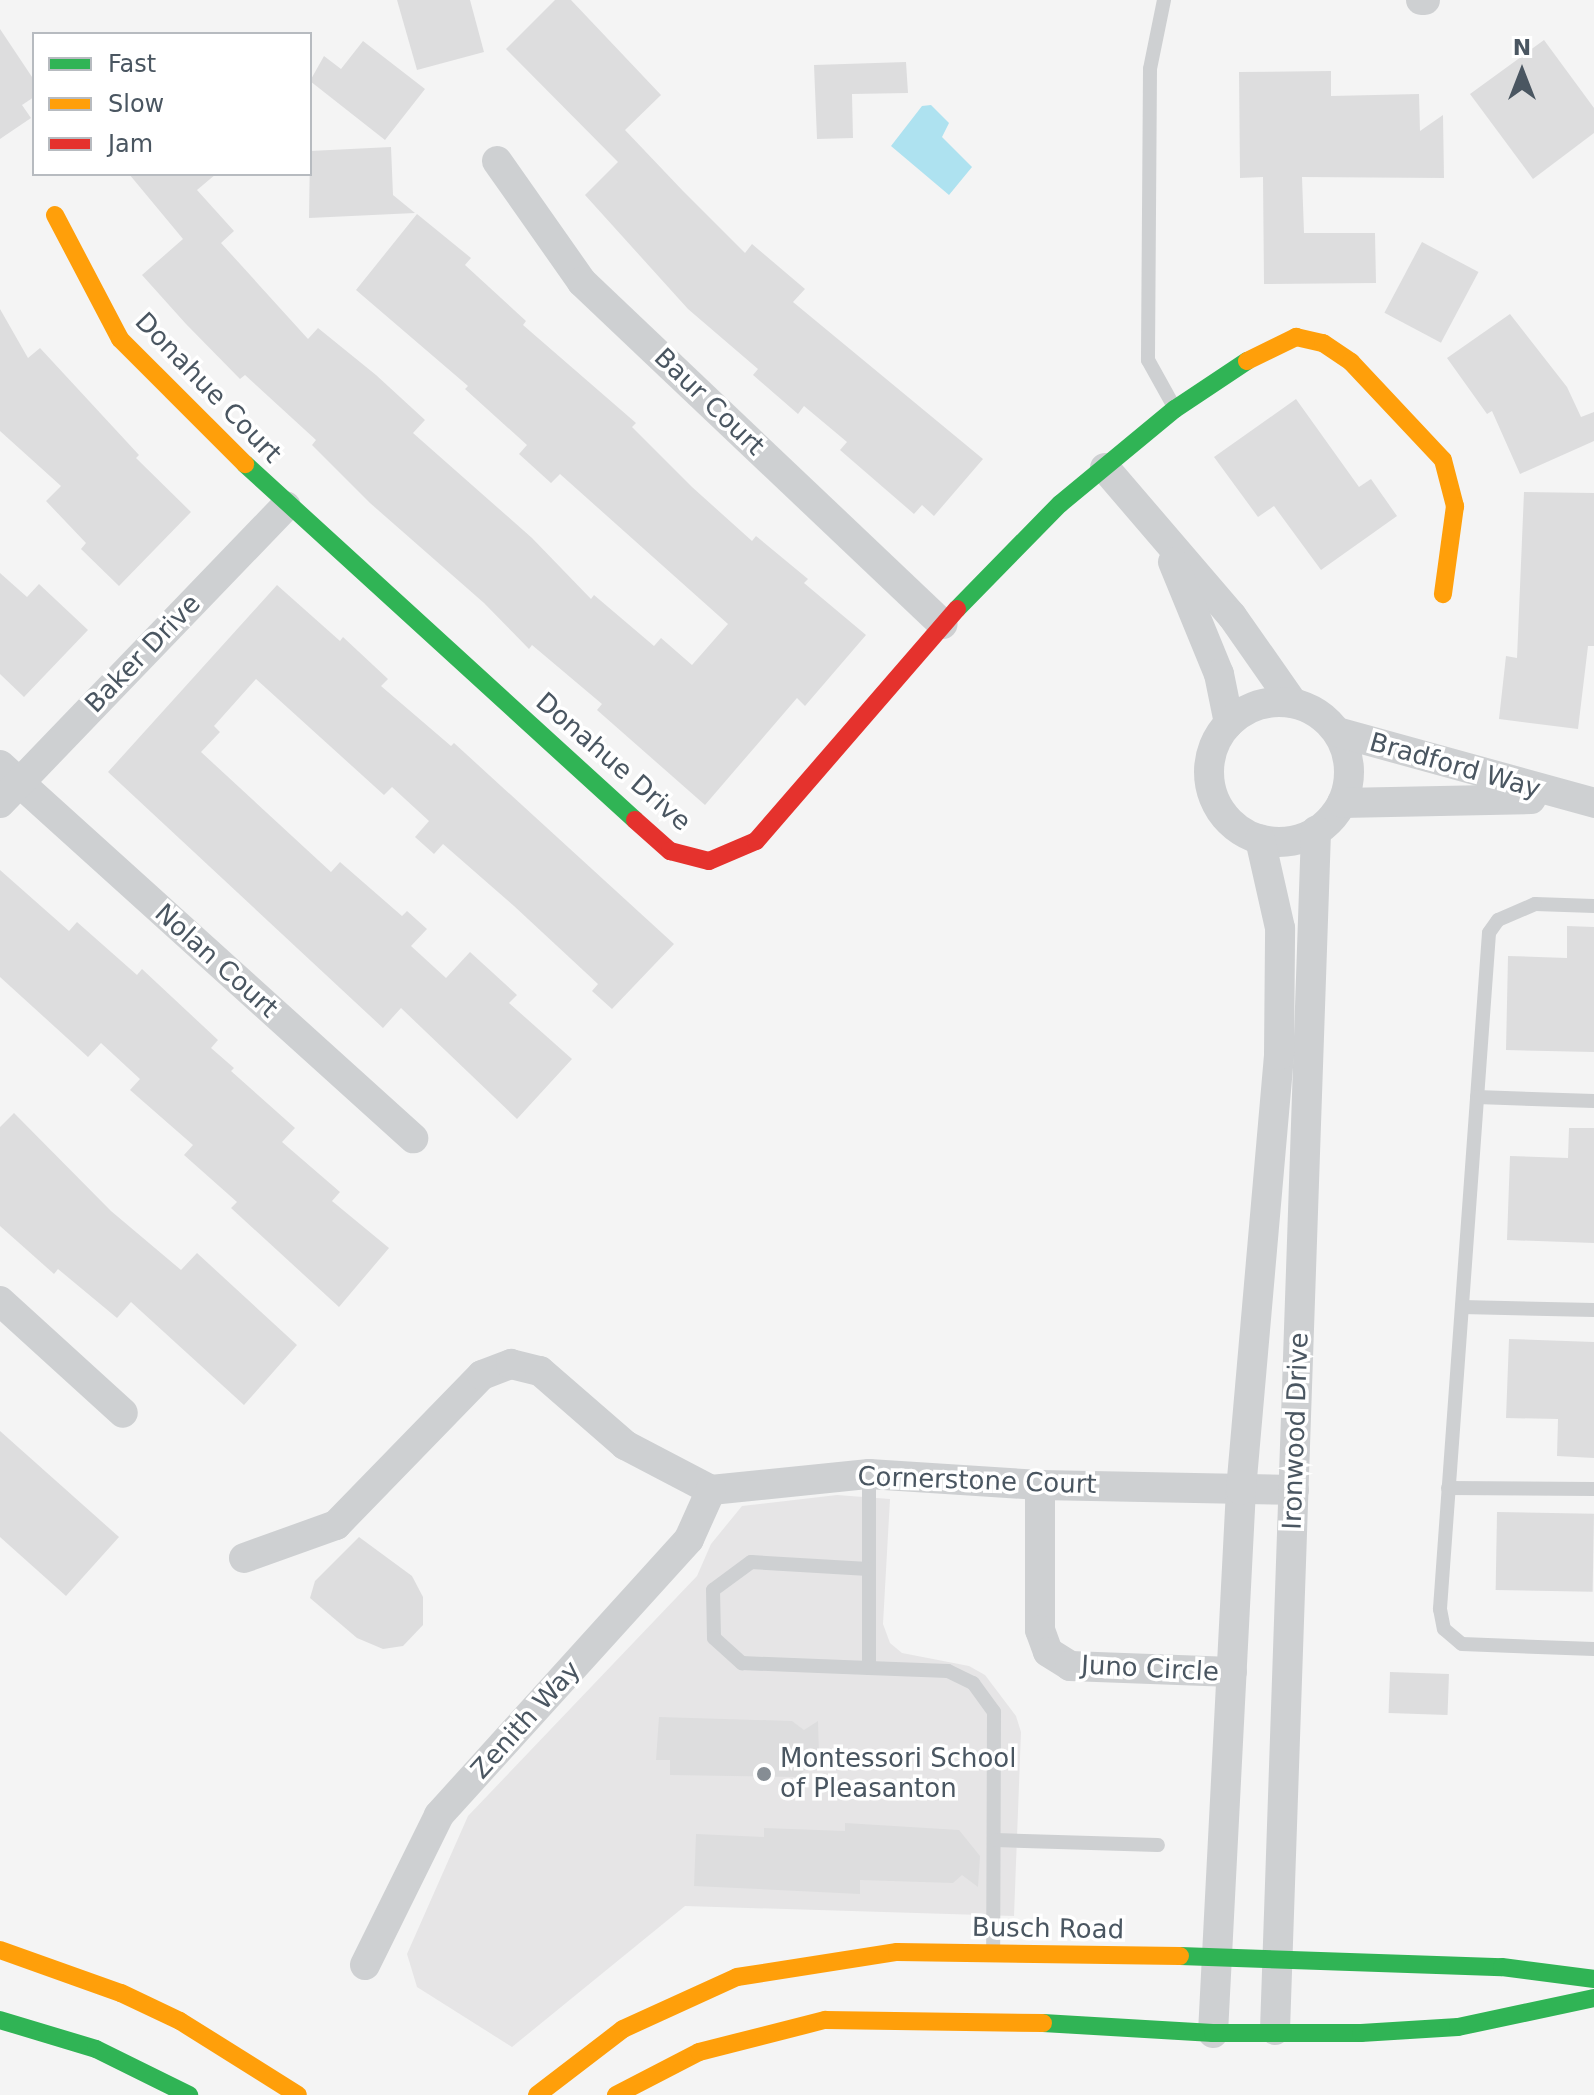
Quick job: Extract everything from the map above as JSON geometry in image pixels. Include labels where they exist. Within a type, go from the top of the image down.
[{"type":"street","name":"Baur Court","points":[[497,161],[582,282],[942,624]]},
{"type":"street","name":"Donahue Court","points":[[55,215],[120,339],[286,506]]},
{"type":"street","name":"Donahue Drive","points":[[286,506],[670,851],[709,861],[756,841],[942,624],[1060,504],[1175,409],[1262,351],[1296,337],[1323,343],[1351,362],[1443,460],[1455,506],[1443,594]]},
{"type":"street","points":[[1105,468],[1164,541],[1232,616],[1293,703],[1325,718],[1337,732],[1349,766],[1342,803],[1316,831],[1298,839],[1260,839],[1227,819],[1210,786],[1212,750],[1229,723],[1257,706],[1293,703]]},
{"type":"street","name":"Baker Drive","points":[[6,784],[286,506]]},
{"type":"street","points":[[1164,541],[1219,674],[1229,723]]},
{"type":"street","name":"Bradford Way","points":[[1337,732],[1584,801]]},
{"type":"street","name":"Nolan Court","points":[[6,784],[413,1138]]},
{"type":"street","name":"Bradford Way","points":[[1342,803],[1584,801]]},
{"type":"street","name":"Ironwood Drive","points":[[1275,2030],[1316,831]]},
{"type":"street","name":"Ironwood Drive","points":[[1213,2033],[1241,1490],[1279,1055],[1280,928],[1260,839]]},
{"type":"street","points":[[0,1301],[123,1413]]},
{"type":"street","points":[[244,1558],[336,1525],[482,1375],[511,1364],[540,1371],[625,1445],[711,1490]]},
{"type":"street","name":"Cornerstone Court","points":[[711,1490],[869,1474],[1040,1485],[1294,1490]]},
{"type":"street","name":"Juno Circle","points":[[1040,1485],[1040,1630],[1048,1652],[1070,1666],[1232,1672]]},
{"type":"street","name":"Zenith Way","points":[[365,1965],[439,1815],[689,1539],[711,1490]]},
{"type":"street","points":[[0,1950],[121,1993],[180,2021],[298,2095]]},
{"type":"street","name":"Busch Road","points":[[537,2095],[623,2029],[737,1977],[897,1952],[1279,1958],[1502,1967],[1594,1979]]},
{"type":"street","points":[[616,2095],[699,2052],[825,2020],[971,2019],[1213,2033],[1275,2030],[1361,2033],[1458,2027],[1594,1998]]},
{"type":"street","points":[[0,2020],[96,2049],[189,2095]]},
{"type":"lane","points":[[1164,0],[1150,69],[1148,360],[1175,409]]},
{"type":"lane","points":[[1594,906],[1535,904],[1498,920],[1489,933],[1440,1609],[1444,1629],[1462,1644],[1594,1649]]},
{"type":"lane","points":[[1477,1097],[1594,1101]]},
{"type":"lane","points":[[1462,1307],[1594,1310]]},
{"type":"lane","points":[[869,1474],[869,1668]]},
{"type":"lane","points":[[1448,1488],[1594,1489]]},
{"type":"lane","points":[[868,1569],[751,1562],[713,1590],[714,1638],[742,1663],[948,1671],[973,1683],[994,1712],[996,1840],[993,1954]]},
{"type":"lane","points":[[996,1840],[1158,1845]]},
{"type":"shaded area","name":"Montessori School of Pleasanton","points":[[837,1495],[890,1499],[883,1624],[890,1643],[902,1653],[969,1666],[985,1675],[1016,1716],[1021,1732],[1014,1916],[685,1906],[512,2047],[417,1987],[407,1954],[468,1816],[697,1576],[711,1544],[742,1506]]},
{"type":"water","points":[[931,105],[949,123],[942,137],[972,167],[949,195],[891,146],[922,106]]},
{"type":"building","points":[[397,0],[470,0],[484,52],[417,70]]},
{"type":"building","points":[[555,0],[571,0],[661,95],[625,130],[745,253],[752,244],[805,289],[793,302],[983,459],[934,516],[922,505],[914,514],[840,450],[847,442],[804,406],[798,414],[753,375],[758,369],[688,309],[585,195],[618,162],[506,49]]},
{"type":"building","points":[[0,29],[32,77],[32,98],[22,105],[31,118],[0,139]]},
{"type":"building","points":[[1544,40],[1594,108],[1594,133],[1533,179],[1470,94]]},
{"type":"building","points":[[363,41],[425,89],[385,140],[312,83],[324,56],[341,69]]},
{"type":"building","points":[[906,62],[908,93],[852,94],[853,138],[817,139],[814,65]]},
{"type":"building","points":[[1331,71],[1331,96],[1419,94],[1420,131],[1443,115],[1444,178],[1302,177],[1304,233],[1375,233],[1376,283],[1264,284],[1263,177],[1240,178],[1239,72]]},
{"type":"building","points":[[391,147],[393,195],[415,213],[309,218],[312,151]]},
{"type":"building","points":[[131,176],[214,176],[197,190],[234,231],[221,243],[308,339],[318,328],[376,375],[425,420],[413,433],[532,538],[591,599],[594,595],[654,646],[661,638],[692,665],[728,624],[560,474],[551,483],[519,454],[527,445],[465,389],[468,386],[356,290],[417,214],[471,258],[465,265],[526,321],[523,325],[636,423],[632,427],[692,487],[752,541],[756,536],[808,579],[804,583],[866,635],[805,706],[797,698],[705,805],[597,710],[602,704],[532,645],[529,649],[484,603],[370,503],[312,445],[316,440],[245,375],[240,379],[186,324],[142,275],[183,239]]},
{"type":"building","points":[[1422,242],[1479,272],[1441,343],[1384,313]]},
{"type":"building","points":[[0,309],[28,358],[40,348],[139,455],[136,458],[191,512],[119,586],[81,549],[86,543],[46,501],[61,486],[0,431]]},
{"type":"building","points":[[1510,314],[1567,387],[1581,417],[1594,412],[1594,441],[1520,474],[1492,411],[1487,414],[1447,358]]},
{"type":"building","points":[[1296,399],[1359,487],[1371,479],[1397,516],[1321,570],[1274,506],[1258,517],[1214,457]]},
{"type":"building","points":[[1524,492],[1594,493],[1594,646],[1588,646],[1578,729],[1499,719],[1506,656],[1517,658]]},
{"type":"building","points":[[0,573],[27,597],[39,584],[88,630],[24,697],[0,674]]},
{"type":"building","points":[[277,585],[340,641],[343,637],[388,679],[381,686],[451,746],[454,743],[674,944],[612,1009],[592,991],[598,984],[443,844],[434,854],[415,837],[429,821],[392,787],[384,795],[256,679],[214,726],[220,732],[201,752],[331,872],[340,862],[402,916],[407,911],[427,929],[411,946],[446,978],[470,952],[517,995],[509,1003],[572,1059],[517,1119],[401,1008],[383,1028],[108,772]]},
{"type":"building","points":[[0,870],[69,931],[77,922],[137,975],[142,969],[218,1040],[211,1048],[234,1068],[231,1071],[295,1128],[282,1142],[340,1192],[332,1201],[389,1248],[339,1307],[231,1208],[237,1202],[184,1155],[193,1145],[130,1090],[140,1079],[101,1043],[88,1057],[0,977]]},
{"type":"building","points":[[1567,926],[1594,927],[1594,1052],[1506,1050],[1508,956],[1567,958]]},
{"type":"building","points":[[14,1113],[111,1211],[181,1270],[197,1253],[297,1345],[244,1405],[131,1302],[117,1318],[58,1269],[54,1274],[0,1226],[0,1127]]},
{"type":"building","points":[[1569,1128],[1594,1128],[1594,1243],[1507,1240],[1510,1156],[1568,1158]]},
{"type":"building","points":[[1509,1339],[1594,1342],[1594,1458],[1557,1456],[1558,1419],[1506,1418]]},
{"type":"building","points":[[0,1431],[119,1537],[66,1596],[0,1537]]},
{"type":"building","points":[[1497,1512],[1594,1514],[1593,1592],[1496,1590]]},
{"type":"building","points":[[359,1537],[412,1576],[423,1597],[423,1625],[403,1646],[383,1649],[357,1638],[310,1598],[315,1581]]},
{"type":"building","points":[[1390,1672],[1449,1674],[1448,1715],[1389,1713]]},
{"type":"building","points":[[659,1717],[792,1721],[804,1730],[818,1721],[819,1755],[798,1777],[670,1775],[670,1760],[656,1760]]},
{"type":"building","points":[[845,1823],[959,1830],[980,1856],[978,1887],[962,1875],[953,1883],[860,1880],[860,1894],[694,1886],[696,1834],[764,1837],[764,1828],[845,1831]]},
{"type":"traffic: fast","points":[[957,609],[1060,504],[1175,409],[1247,361]]},
{"type":"traffic: fast","points":[[245,464],[635,820]]},
{"type":"traffic: fast","points":[[1180,1956],[1502,1967],[1594,1979]]},
{"type":"traffic: fast","points":[[1043,2023],[1213,2033],[1361,2033],[1458,2027],[1594,1998]]},
{"type":"traffic: fast","points":[[0,2020],[96,2049],[189,2095]]},
{"type":"traffic: slow","points":[[55,215],[120,339],[245,464]]},
{"type":"traffic: slow","points":[[1247,361],[1296,337],[1323,343],[1351,362],[1443,460],[1455,506],[1443,594]]},
{"type":"traffic: slow","points":[[0,1950],[121,1993],[180,2021],[298,2095]]},
{"type":"traffic: slow","points":[[537,2095],[623,2029],[737,1977],[897,1952],[1180,1956]]},
{"type":"traffic: slow","points":[[616,2095],[699,2052],[825,2020],[1043,2023]]},
{"type":"traffic: jam","points":[[635,820],[670,851],[709,861],[756,841],[957,609]]},
{"type":"place","name":"Montessori School of Pleasanton","points":[[764,1774]]}]
